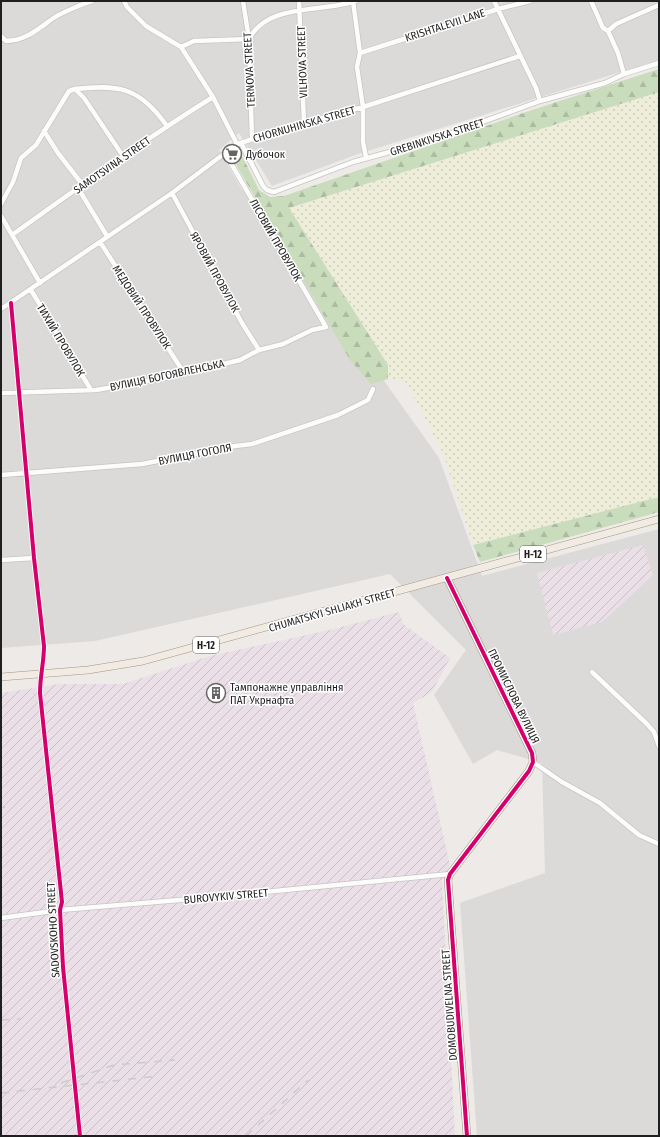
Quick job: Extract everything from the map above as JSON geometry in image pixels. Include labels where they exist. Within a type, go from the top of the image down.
[{"type":"main road","name":"CHUMATSKYI SHLIAKH STREET","points":[[1,677],[40,674],[143,661],[659,519]]},
{"type":"street","points":[[1,36],[6,41],[17,41],[25,38],[57,16],[92,1]]},
{"type":"street","points":[[124,1],[127,7],[146,26],[181,47],[213,97],[239,143]]},
{"type":"street","name":"TERNOVA STREET","points":[[243,1],[249,39],[252,139]]},
{"type":"street","name":"VILHOVA STREET","points":[[299,1],[304,122]]},
{"type":"street","points":[[181,47],[194,41],[249,39],[256,27],[270,18],[354,1],[360,53],[357,67],[363,107],[363,142],[366,157]]},
{"type":"street","points":[[494,1],[540,101]]},
{"type":"street","name":"KRISHTALEVII LANE","points":[[360,53],[498,9],[530,1]]},
{"type":"street","points":[[591,1],[603,28],[608,31],[618,53],[624,74]]},
{"type":"street","points":[[608,31],[616,24],[659,5]]},
{"type":"street","name":"CHORNUHINSKA STREET","points":[[1,309],[107,236],[172,194],[239,143],[304,122],[363,107],[520,56]]},
{"type":"street","name":"GREBINKIVSKA STREET","points":[[239,143],[263,186],[270,192],[283,190],[325,171],[337,169],[366,157],[380,155],[434,140],[540,101],[605,83],[624,74],[659,63]]},
{"type":"street","points":[[1,204],[13,182],[21,158],[36,145],[69,91],[75,89],[115,88],[138,94],[159,114],[167,126]]},
{"type":"street","points":[[75,89],[84,98],[123,156]]},
{"type":"street","name":"SAMOTSVINA STREET","points":[[12,235],[82,184],[167,126],[213,97]]},
{"type":"street","points":[[44,131],[58,154],[82,184]]},
{"type":"street","name":"ЛІСОВИЙ ПРОВУЛОК","points":[[226,153],[326,327]]},
{"type":"street","points":[[78,188],[107,236]]},
{"type":"street","name":"ЯРОВИЙ ПРОВУЛОК","points":[[172,194],[242,323],[259,350]]},
{"type":"street","points":[[1,216],[40,283]]},
{"type":"street","name":"МЕДОВИЙ ПРОВУЛОК","points":[[100,242],[184,373]]},
{"type":"street","name":"ТИХИЙ ПРОВУЛОК","points":[[30,290],[91,390]]},
{"type":"street","name":"SADOVSKOHO STREET","points":[[11,303],[34,558],[44,646],[44,659],[40,674],[62,902],[60,910],[63,968],[80,1136]]},
{"type":"street","name":"ВУЛИЦЯ БОГОЯВЛЕНСЬКА","points":[[1,393],[91,390],[184,373],[240,360],[259,350],[283,344],[312,330],[326,327]]},
{"type":"street","name":"ВУЛИЦЯ ГОГОЛЯ","points":[[1,475],[142,464],[252,444],[338,415],[368,400],[373,389]]},
{"type":"street","points":[[1,560],[34,558]]},
{"type":"street","name":"ПРОМИСЛОВА ВУЛИЦЯ","points":[[447,578],[532,753],[533,762]]},
{"type":"street","points":[[592,672],[647,724],[654,732],[659,746]]},
{"type":"street","points":[[450,874],[529,771],[533,762],[562,782],[600,803],[639,835],[659,844]]},
{"type":"street","name":"BUROVYKIV STREET","points":[[1,918],[60,910],[450,874]]},
{"type":"street","name":"DOMOBUDIVELNA STREET","points":[[450,874],[449,889],[467,1136]]},
{"type":"shaded area","points":[[1,1],[659,1],[659,60],[358,154],[272,186],[239,133],[219,150],[242,190],[252,195],[439,458],[482,576],[659,529],[659,1136],[477,1136],[460,903],[545,873],[542,763],[497,750],[473,764],[434,695],[466,650],[390,574],[95,641],[1,648]]},
{"type":"shaded area","points":[[643,545],[653,575],[602,622],[553,635],[537,573]]},
{"type":"shaded area","points":[[399,612],[403,624],[450,658],[432,692],[413,703],[450,865],[442,881],[455,1136],[1,1136],[1,693],[59,684],[123,684],[210,656],[330,630]]},
{"type":"green space","points":[[659,69],[659,92],[289,208],[388,365],[388,379],[371,384],[350,360],[234,161],[240,152],[259,190],[270,197],[284,196],[532,110]]},
{"type":"green space","points":[[659,92],[659,497],[473,545],[443,453],[406,382],[388,379],[388,365],[289,208]]},
{"type":"green space","points":[[659,497],[659,512],[480,562],[473,545]]},
{"type":"railway","points":[[1,808],[5,807]]},
{"type":"railway","points":[[1,1020],[21,1019]]},
{"type":"railway","points":[[61,1083],[114,1065],[175,1060]]},
{"type":"railway","points":[[1,1093],[159,1076]]},
{"type":"railway","points":[[246,1136],[308,1080]]},
{"type":"cycle path","points":[[11,303],[34,558],[44,646],[40,693],[62,902],[60,910],[63,967],[80,1136]]},
{"type":"cycle path","points":[[447,578],[532,753],[533,762],[529,771],[450,874],[448,880],[467,1136]]},
{"type":"place","name":"Дубочок","points":[[232,154]]},
{"type":"place","name":"Тампонажне управління ПАТ Укрнафта","points":[[216,693]]}]
